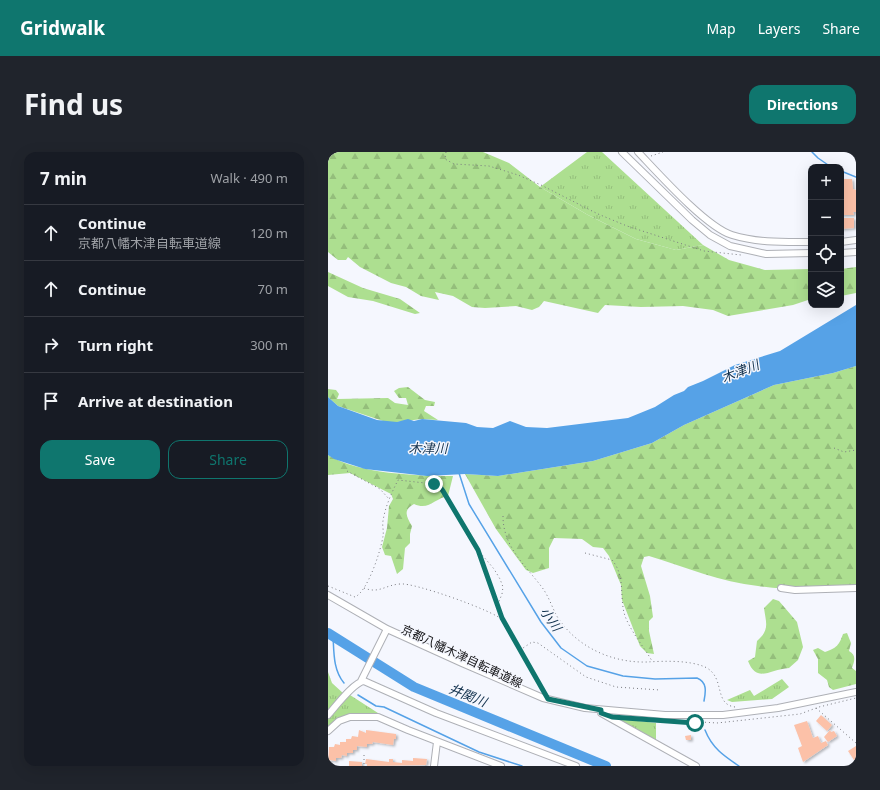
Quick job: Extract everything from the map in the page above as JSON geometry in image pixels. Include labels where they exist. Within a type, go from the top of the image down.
[{"type":"street","points":[[622,152],[692,220],[710,235],[730,246],[766,254],[808,253]]},
{"type":"street","points":[[638,152],[708,221],[730,235],[759,241],[808,242]]},
{"type":"street","points":[[844,242],[856,240]]},
{"type":"street","points":[[844,253],[856,252]]},
{"type":"street","points":[[781,588],[811,590],[856,588]]},
{"type":"street","points":[[328,595],[387,630],[548,699],[601,710],[665,715],[728,714],[778,708],[856,692]]},
{"type":"street","points":[[328,715],[362,679],[387,630]]},
{"type":"street","points":[[362,679],[436,713],[576,766]]},
{"type":"street","points":[[601,710],[601,713],[696,766]]},
{"type":"street","points":[[328,731],[346,718],[373,716],[501,766]]},
{"type":"street","points":[[434,766],[438,742]]},
{"type":"path","points":[[446,152],[445,159],[454,164],[489,166],[518,175],[627,226],[704,251],[742,255]]},
{"type":"path","points":[[646,160],[663,152]]},
{"type":"path","points":[[834,448],[844,452],[856,450]]},
{"type":"path","points":[[347,471],[380,489],[389,499]]},
{"type":"path","points":[[328,586],[354,597],[364,588],[380,548],[383,534],[383,521],[389,499],[398,480],[434,484],[440,487],[478,550],[494,568],[503,586],[498,604]]},
{"type":"path","points":[[503,516],[505,533],[514,553],[542,587],[559,619],[582,643],[609,658],[639,662],[691,663],[706,667],[717,678],[723,702],[729,706],[740,708]]},
{"type":"path","points":[[478,550],[502,618],[548,699]]},
{"type":"path","points":[[586,553],[612,560],[615,563],[620,575],[626,616],[653,662]]},
{"type":"path","points":[[364,588],[373,591],[401,583],[451,596],[469,605],[486,609],[502,618]]},
{"type":"path","points":[[520,650],[532,642],[538,643],[586,678],[616,687],[660,690]]},
{"type":"path","points":[[683,721],[687,723],[699,721],[717,723],[800,714],[816,708],[856,698]]},
{"type":"path","points":[[816,708],[856,743]]},
{"type":"path","points":[[619,717],[654,720]]},
{"type":"path","points":[[364,755],[364,766]]},
{"type":"green space","points":[[328,152],[483,152],[509,163],[540,187],[588,215],[636,239],[676,250],[703,245],[729,260],[765,270],[808,269],[808,300],[793,305],[728,316],[713,310],[683,306],[641,307],[605,305],[598,313],[544,301],[539,307],[532,310],[516,306],[485,308],[472,307],[453,296],[435,292],[439,300],[421,296],[406,287],[391,283],[360,267],[348,257],[346,260],[338,260],[328,252]]},
{"type":"green space","points":[[587,152],[602,152],[703,245],[676,250],[636,239],[588,215],[540,187]]},
{"type":"green space","points":[[856,267],[856,293],[844,295],[844,269]]},
{"type":"green space","points":[[328,272],[363,288],[400,299],[420,313],[415,314],[373,301],[348,297],[328,286]]},
{"type":"green space","points":[[856,366],[856,587],[820,589],[770,588],[717,578],[649,556],[644,557],[641,566],[650,596],[653,617],[649,621],[649,631],[654,654],[647,653],[640,646],[622,600],[621,585],[609,556],[603,548],[593,547],[582,539],[554,538],[549,548],[549,568],[533,573],[526,570],[496,529],[465,474],[498,476],[593,461],[652,443],[684,425],[774,385],[833,373]]},
{"type":"green space","points":[[408,387],[425,400],[435,402],[434,406],[426,406],[424,411],[438,420],[422,419],[386,422],[338,406],[328,397],[328,389],[336,390],[339,394],[337,399],[388,398],[395,403],[408,405],[406,398],[399,398],[394,391],[399,388]]},
{"type":"green space","points":[[328,455],[355,466],[389,473],[453,476],[448,496],[424,506],[414,504],[408,509],[407,516],[412,526],[410,543],[405,548],[403,569],[397,574],[391,556],[385,555],[382,547],[387,528],[389,506],[393,499],[391,494],[350,473],[328,475]]},
{"type":"green space","points":[[773,599],[779,601],[797,622],[803,647],[798,660],[789,668],[760,674],[752,668],[748,661],[755,657],[757,641],[764,633],[766,626],[764,608]]},
{"type":"green space","points":[[847,633],[851,643],[849,651],[853,654],[854,658],[852,668],[856,671],[856,684],[833,690],[829,687],[827,680],[818,673],[818,659],[813,650],[818,648],[825,652],[832,649],[839,643],[843,634]]},
{"type":"green space","points":[[328,672],[332,683],[344,694],[328,711]]},
{"type":"green space","points":[[782,679],[789,687],[772,699],[732,702],[727,700],[750,690],[754,696]]},
{"type":"green space","points":[[350,695],[378,713],[350,714],[328,727],[328,719]]},
{"type":"green space","points":[[612,718],[656,723],[656,742]]},
{"type":"water","name":"木津川","points":[[856,305],[856,366],[833,373],[774,385],[684,425],[652,443],[593,461],[498,476],[465,474],[427,476],[365,469],[334,459],[328,455],[328,397],[338,406],[377,420],[397,422],[408,419],[414,421],[422,419],[466,423],[477,427],[493,428],[510,421],[526,427],[547,428],[628,418],[655,407],[674,395],[684,391],[688,387],[735,365],[780,351]]},
{"type":"building","points":[[844,179],[852,179],[853,189],[856,190],[856,212],[853,212],[854,215],[844,215]]},
{"type":"building","points":[[844,218],[854,218],[854,228],[844,229]]},
{"type":"building","points":[[821,715],[832,725],[827,731],[816,721]]},
{"type":"building","points":[[807,721],[813,738],[818,736],[821,743],[826,741],[828,745],[803,762],[798,748],[802,746],[794,725]]},
{"type":"building","points":[[359,730],[366,733],[366,730],[396,734],[396,739],[394,739],[393,745],[373,742],[372,744],[367,744],[367,747],[357,746],[357,750],[353,750],[353,753],[347,753],[347,756],[342,755],[341,758],[336,758],[336,761],[330,760],[330,764],[328,764],[329,747],[334,747],[335,744],[340,745],[340,742],[346,742],[346,739],[351,739],[352,736],[358,737]]},
{"type":"building","points":[[830,730],[831,732],[834,731],[837,736],[828,742],[824,737]]},
{"type":"building","points":[[691,735],[691,740],[686,740],[685,736]]},
{"type":"building","points":[[856,746],[856,759],[854,760],[848,751]]},
{"type":"building","points":[[413,758],[427,759],[426,765],[367,766],[367,764],[365,764],[366,759],[389,762],[389,759],[393,759],[393,762],[402,763],[402,760],[413,761]]},
{"type":"building","points":[[349,761],[362,762],[362,766],[349,766]]},
{"type":"waterway","points":[[812,152],[827,164]]},
{"type":"waterway","points":[[844,172],[856,177]]},
{"type":"waterway","name":"小川","points":[[459,473],[469,504],[541,622],[561,648],[587,666],[623,676],[655,679],[697,678],[703,682],[705,687],[704,701]]},
{"type":"waterway","name":"井関川","points":[[328,633],[414,687],[606,766]]},
{"type":"waterway","points":[[333,636],[336,667],[340,678],[344,683]]},
{"type":"waterway","points":[[358,695],[376,706],[384,707],[479,752],[522,766]]},
{"type":"waterway","name":"小川","points":[[705,730],[715,747],[723,755],[739,766]]},
{"type":"route","points":[[434,484],[440,487],[443,491],[478,550],[502,618],[538,684],[548,699],[585,708],[601,710],[601,713],[612,717],[695,723]]}]
